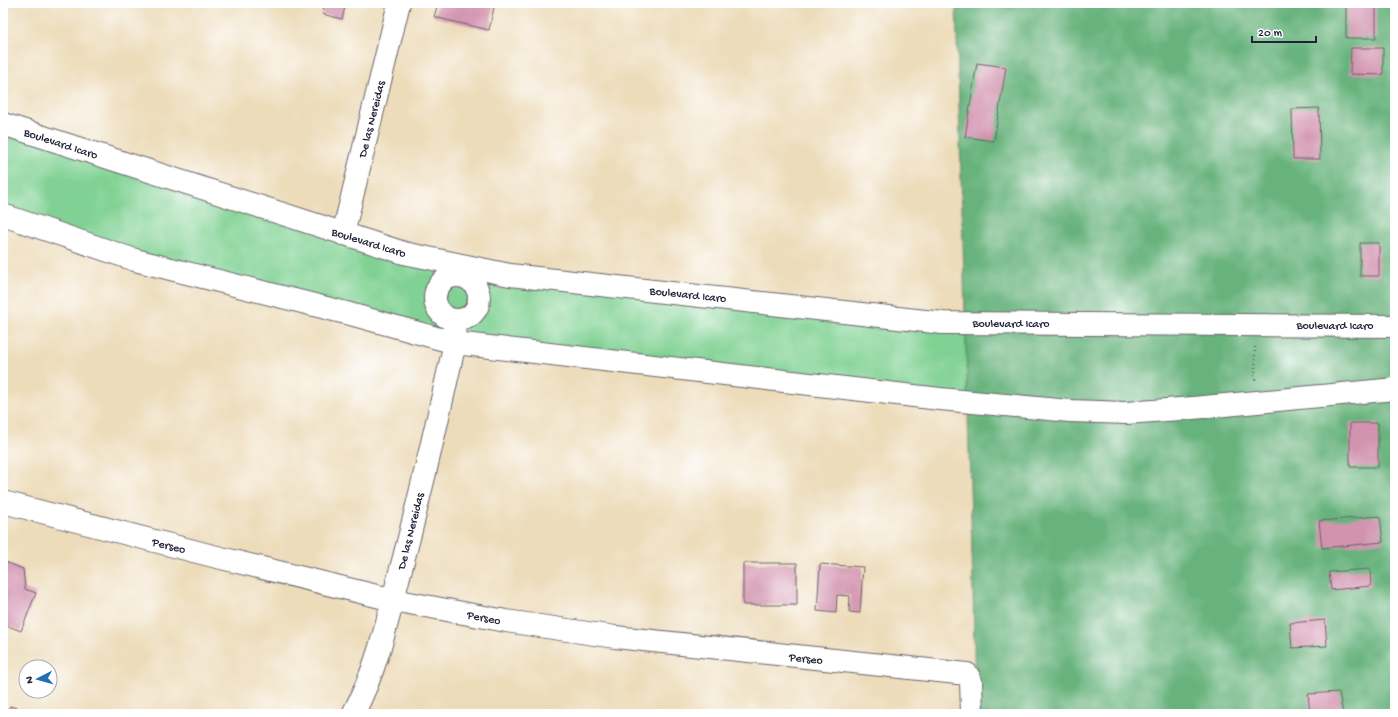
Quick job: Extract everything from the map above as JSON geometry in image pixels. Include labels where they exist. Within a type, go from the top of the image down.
[{"type":"street","name":"De las Nereidas","points":[[343,234],[399,3]]},
{"type":"street","name":"Boulevard Icaro","points":[[3,124],[404,253],[510,275],[943,322],[1395,326]]},
{"type":"street","points":[[3,215],[135,260],[342,312],[455,343],[940,399],[1070,411],[1126,413],[1395,389]]},
{"type":"street","points":[[404,253],[438,287]]},
{"type":"street","points":[[475,285],[510,275]]},
{"type":"street","points":[[448,277],[463,277],[470,280],[475,285],[479,299],[474,313],[468,318],[454,321],[441,314],[437,308],[435,294],[438,287],[448,277]]},
{"type":"street","name":"De las Nereidas","points":[[353,714],[375,663],[393,600],[455,343],[454,321]]},
{"type":"street","name":"Perseo","points":[[3,502],[393,600],[506,622],[615,637],[967,674],[970,676],[971,682],[972,714]]},
{"type":"path","points":[[1254,325],[1256,402]]},
{"type":"green space","points":[[956,3],[1395,3],[1395,714],[975,714],[973,587]]},
{"type":"green space","points":[[3,124],[510,275],[943,323],[1126,413],[455,343],[3,215]]},
{"type":"building","points":[[325,3],[346,3],[342,19],[322,14]]},
{"type":"building","points":[[438,3],[495,3],[489,30],[434,17]]},
{"type":"building","points":[[1346,3],[1376,3],[1376,38],[1346,38]]},
{"type":"building","points":[[1351,48],[1383,48],[1383,75],[1350,74]]},
{"type":"building","points":[[977,63],[1006,67],[994,141],[965,137]]},
{"type":"building","points":[[1319,108],[1320,159],[1293,159],[1292,109]]},
{"type":"building","points":[[1360,243],[1379,243],[1379,276],[1360,276]]},
{"type":"building","points":[[1350,423],[1378,423],[1378,467],[1350,467]]},
{"type":"building","points":[[1380,516],[1383,542],[1322,548],[1319,521]]},
{"type":"building","points":[[3,561],[23,569],[25,589],[36,593],[21,631],[3,624]]},
{"type":"building","points":[[743,563],[797,563],[797,605],[743,605]]},
{"type":"building","points":[[820,564],[863,567],[860,613],[849,612],[850,596],[837,595],[836,613],[817,611]]},
{"type":"building","points":[[1370,569],[1371,586],[1331,590],[1329,572]]},
{"type":"building","points":[[1325,620],[1327,646],[1292,648],[1290,623]]},
{"type":"building","points":[[1339,692],[1343,714],[1310,714],[1308,694]]},
{"type":"building","points":[[10,706],[35,714],[7,714]]},
{"type":"building","points":[[1379,711],[1379,714],[1354,714],[1354,713]]}]
